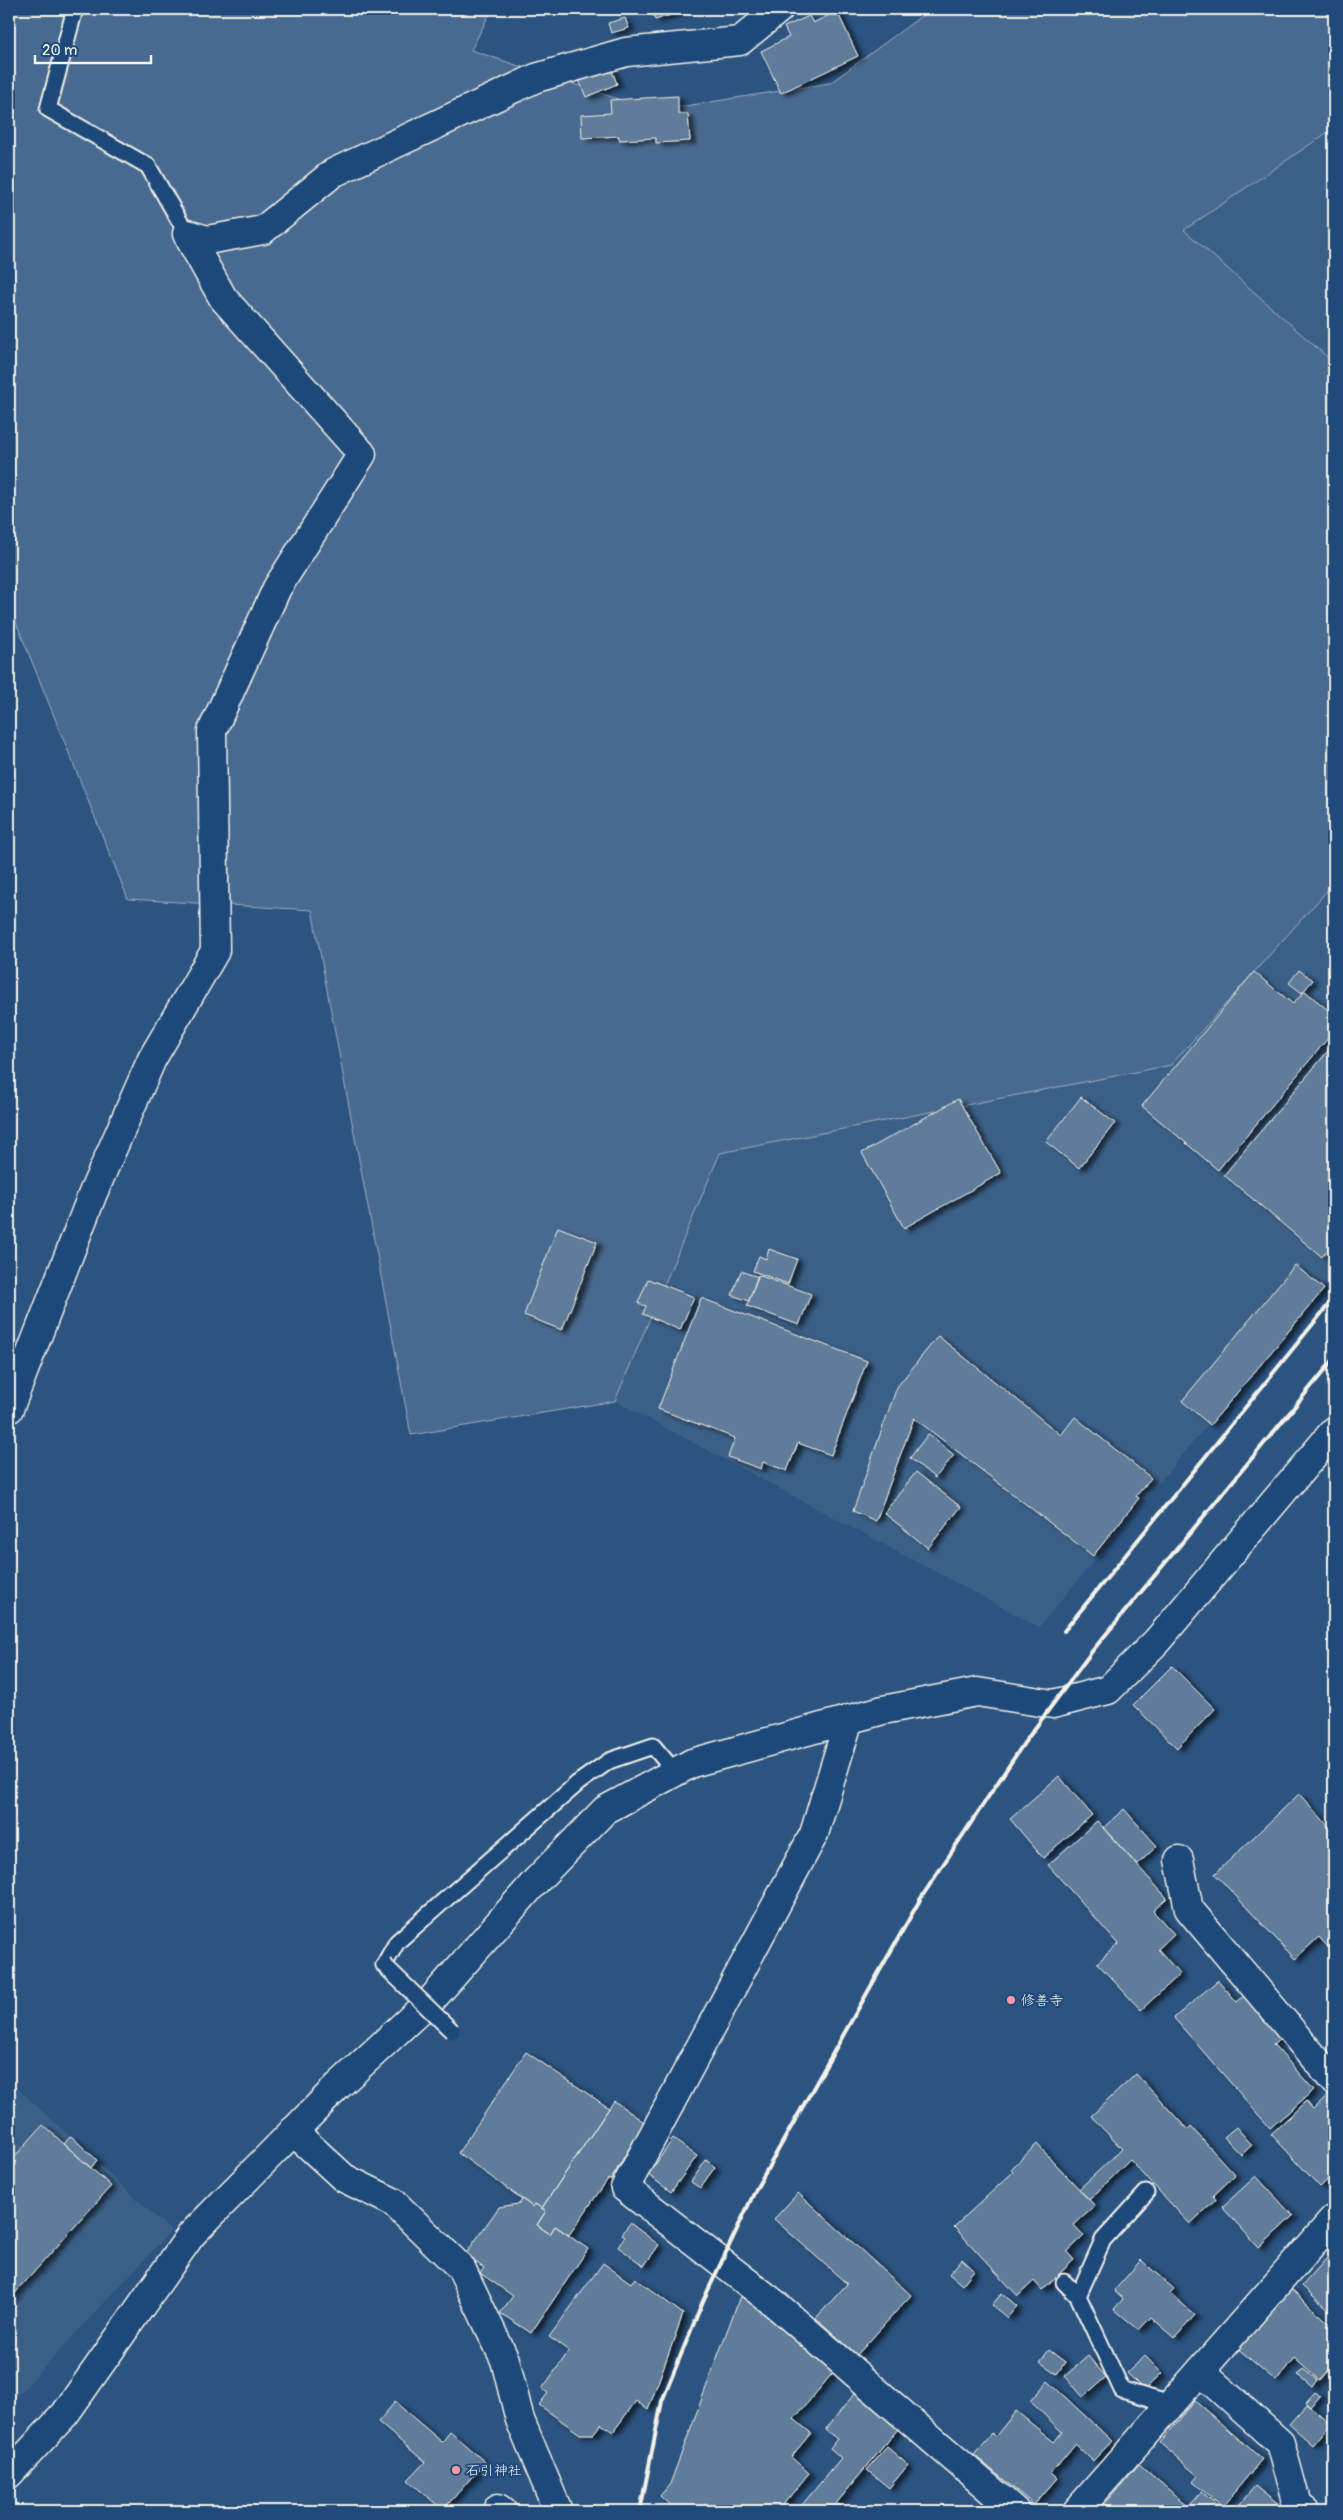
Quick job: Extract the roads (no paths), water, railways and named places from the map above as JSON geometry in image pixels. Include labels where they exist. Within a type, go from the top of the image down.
[{"type":"street","points":[[187,234],[207,240],[263,230],[333,173],[536,78],[626,52],[740,41],[779,9]]},
{"type":"street","points":[[9,1409],[93,1193],[152,1059],[215,951],[212,730],[277,588],[362,454],[223,298],[187,234]]},
{"type":"street","points":[[9,2474],[66,2414],[191,2236],[338,2086],[432,1998],[536,1881],[605,1810],[692,1763],[883,1710],[977,1692],[1053,1704],[1108,1690],[1157,1641],[1334,1431]]},
{"type":"street","points":[[850,1719],[814,1834],[625,2188],[774,2302],[1015,2511]]},
{"type":"street","points":[[1179,1860],[1189,1909],[1321,2068],[1334,2081]]},
{"type":"street","points":[[293,2131],[344,2178],[393,2202],[461,2268],[505,2360],[520,2420],[558,2511]]},
{"type":"street","points":[[1077,2511],[1334,2218]]},
{"type":"street","points":[[1200,2371],[1280,2443],[1297,2505],[1305,2511]]},
{"type":"lane","points":[[75,9],[48,109],[148,166],[187,234]]},
{"type":"lane","points":[[452,2031],[384,1964],[397,1942],[578,1783],[609,1761],[654,1746],[676,1772]]},
{"type":"lane","points":[[1078,2296],[1103,2240],[1146,2193]]},
{"type":"lane","points":[[1064,2282],[1078,2296],[1122,2390],[1172,2404]]},
{"type":"railway","points":[[1064,1631],[1334,1298]]},
{"type":"railway","points":[[640,2511],[662,2401],[703,2301],[756,2189],[921,1898],[1024,1743],[1093,1650],[1334,1359]]},
{"type":"place","name":"修善寺","points":[[1011,2000]]},
{"type":"place","name":"石引神社","points":[[456,2470]]}]
